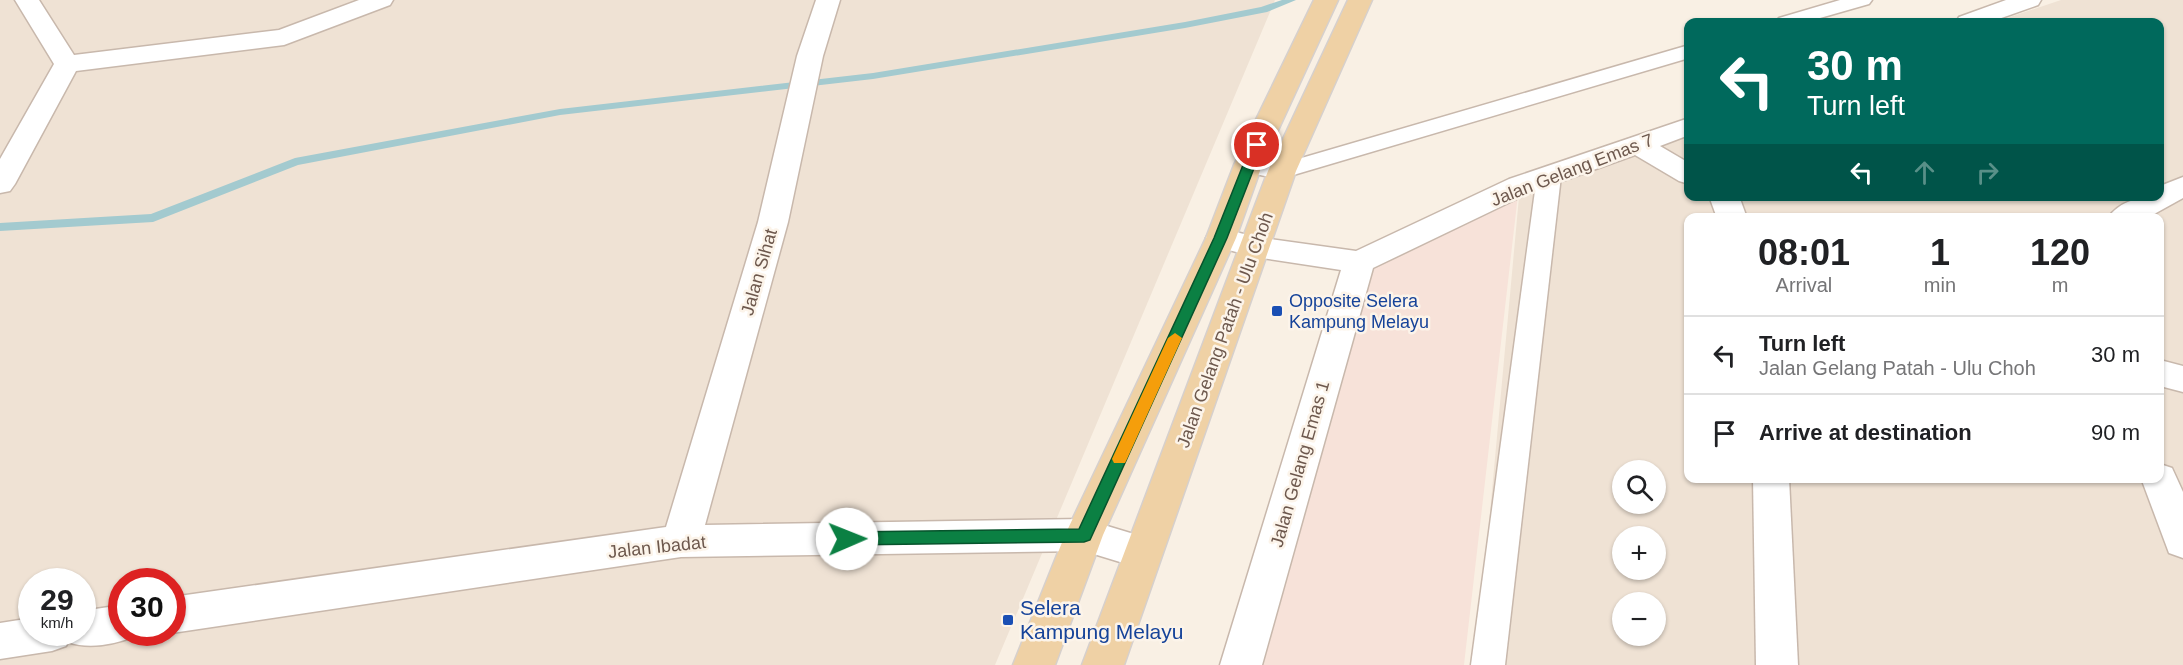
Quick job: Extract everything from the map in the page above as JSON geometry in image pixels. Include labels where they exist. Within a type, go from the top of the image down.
[{"type":"main road","name":"Jalan Gelang Patah - Ulu Choh","points":[[1034,665],[1084,535],[1221,238],[1248,165],[1326,0]]},
{"type":"main road","name":"Jalan Gelang Patah - Ulu Choh","points":[[1103,665],[1282,171],[1360,0]]},
{"type":"street","points":[[27,0],[67,64]]},
{"type":"street","points":[[67,64],[284,38],[381,0]]},
{"type":"street","name":"Jalan Sihat","points":[[681,541],[773,222],[810,56],[828,0]]},
{"type":"street","points":[[1979,18],[2029,0]]},
{"type":"street","points":[[0,184],[67,64]]},
{"type":"street","name":"Jalan Gelang Emas 7","points":[[1359,262],[1519,186],[1684,128]]},
{"type":"street","points":[[1639,145],[1684,172]]},
{"type":"street","points":[[2164,196],[2183,186]]},
{"type":"street","points":[[2132,213],[2154,201]]},
{"type":"street","points":[[2158,201],[2183,216]]},
{"type":"street","points":[[1221,238],[1255,247],[1359,262]]},
{"type":"street","name":"Jalan Gelang Emas 1","points":[[1241,665],[1359,262]]},
{"type":"street","points":[[2164,374],[2183,379]]},
{"type":"street","points":[[1771,483],[1778,665]]},
{"type":"street","points":[[2161,483],[2183,542]]},
{"type":"street","name":"Jalan Ibadat","points":[[186,613],[681,541],[1084,535],[1143,554]]},
{"type":"street","points":[[0,640],[18,638]]},
{"type":"lane","points":[[1800,18],[1862,0]]},
{"type":"lane","points":[[1248,165],[1282,171],[1684,52]]},
{"type":"lane","points":[[1488,665],[1549,176]]},
{"type":"shaded area","points":[[0,0],[1275,0],[995,665],[0,665]]},
{"type":"shaded area","points":[[2061,0],[2183,0],[2183,665],[1476,665],[1520,186],[1684,130],[1684,201],[2164,201],[2164,18],[2007,18]]},
{"type":"shaded area","points":[[1519,186],[1464,665],[1241,665],[1359,262]]},
{"type":"waterway","points":[[0,227],[153,218],[295,162],[560,112],[873,76],[1185,25],[1263,10],[1291,0]]},
{"type":"slow traffic","points":[[1119,459],[1175,338]]},
{"type":"place","name":"Opposite Selera Kampung Melayu","points":[[1277,311]]},
{"type":"place","name":"Selera Kampung Melayu","points":[[1008,620]]},
{"type":"route","points":[[847,539],[1084,535],[1221,238],[1257,145]]}]
